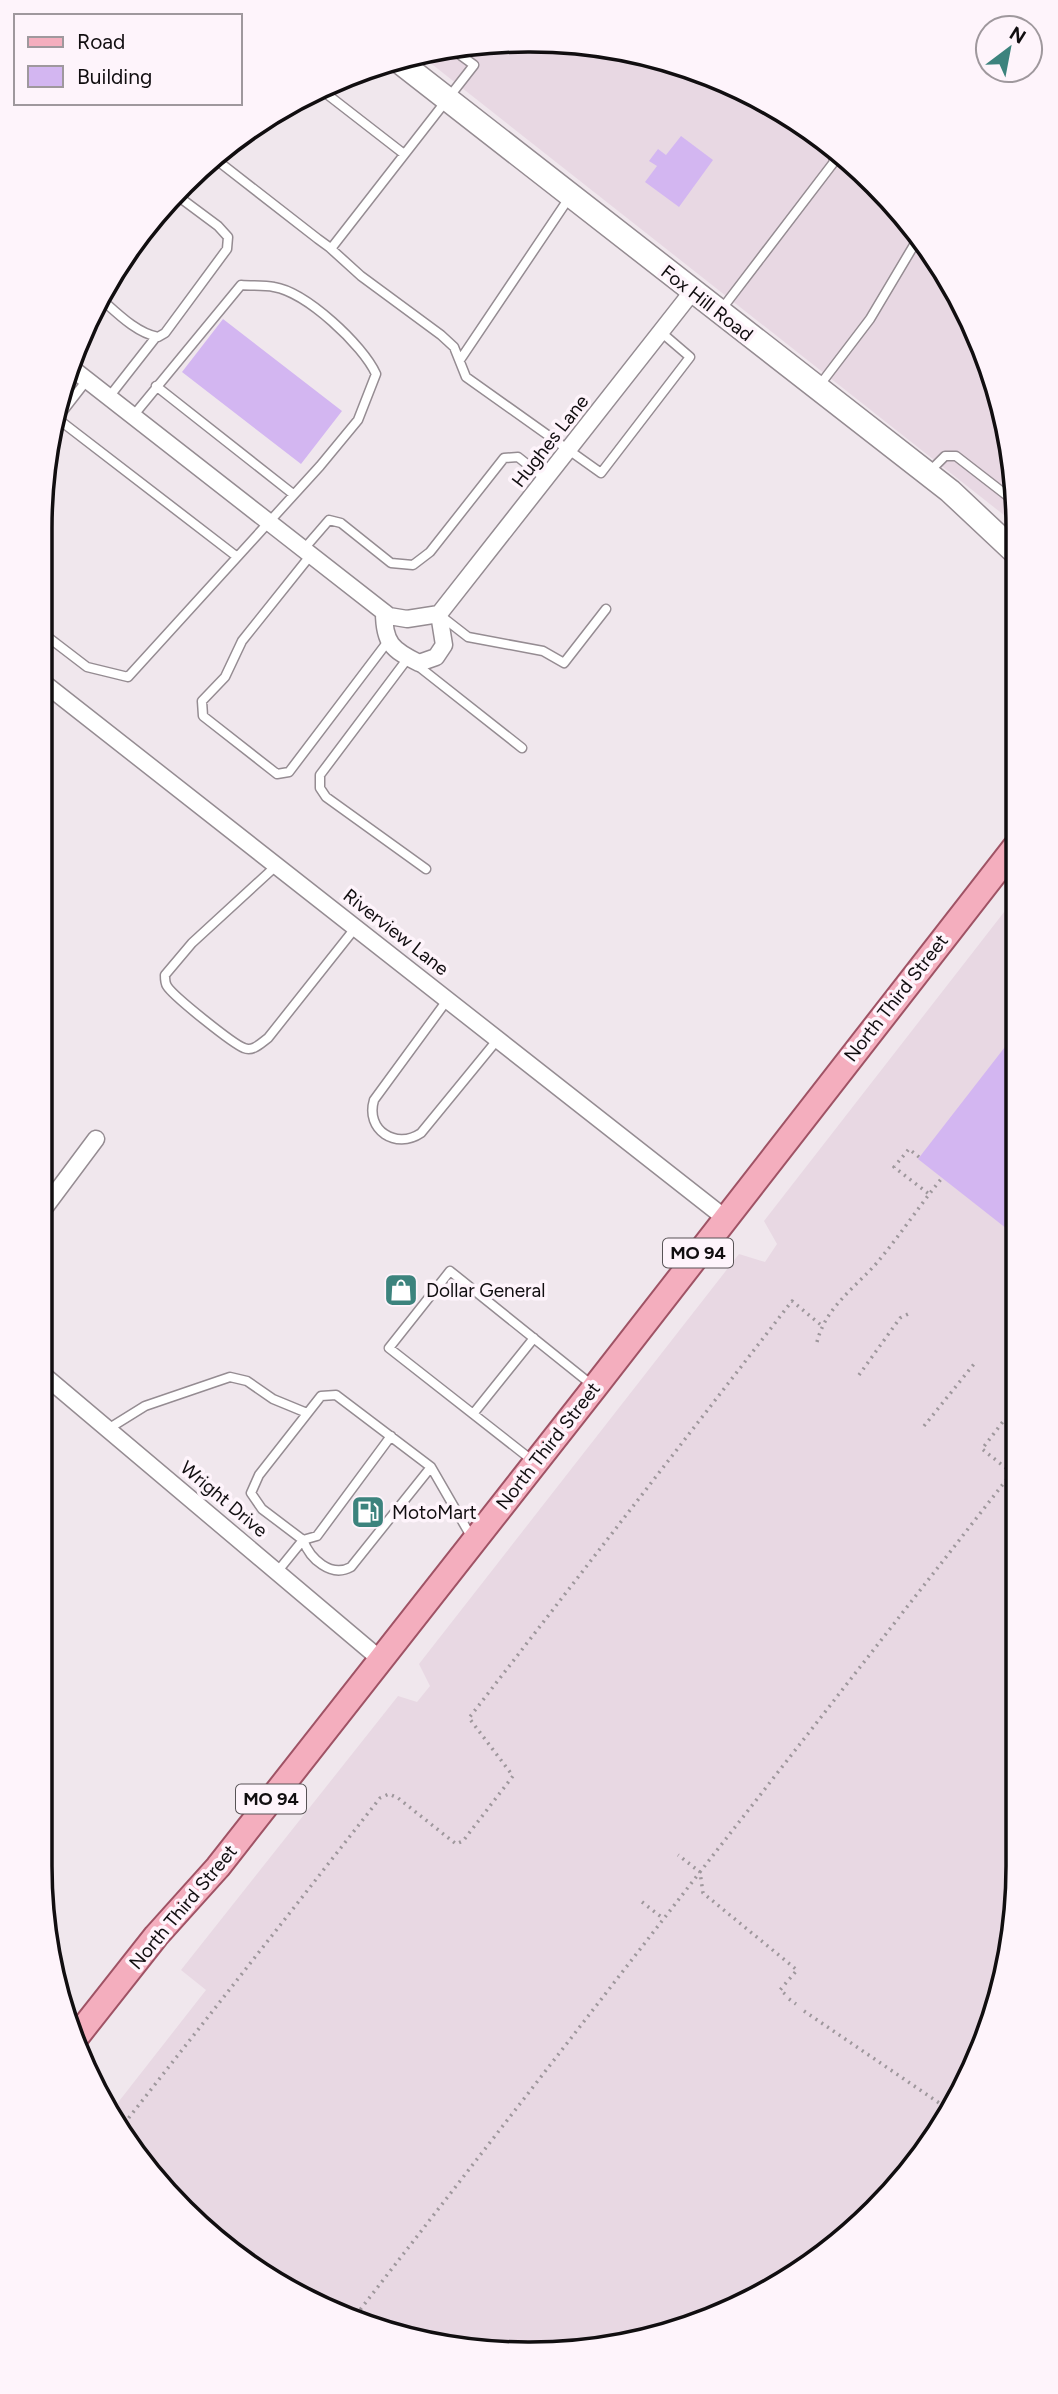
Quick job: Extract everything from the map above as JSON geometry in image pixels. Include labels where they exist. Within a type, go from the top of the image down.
[{"type":"main road","name":"North Third Street","points":[[82,2029],[156,1936],[218,1867],[1006,858]]},
{"type":"street","name":"Fox Hill Road","points":[[407,69],[928,474],[987,523],[1006,543]]},
{"type":"street","name":"Hughes Lane","points":[[439,614],[547,480],[692,292]]},
{"type":"street","points":[[79,374],[306,553],[384,611],[407,618],[439,614],[444,645],[436,657],[419,663],[394,652],[384,629],[384,611]]},
{"type":"street","name":"Riverview Lane","points":[[52,689],[724,1218]]},
{"type":"street","points":[[52,1198],[96,1139]]},
{"type":"street","name":"Wright Drive","points":[[52,1382],[380,1659]]},
{"type":"lane","points":[[329,247],[333,246],[474,65],[464,58]]},
{"type":"lane","points":[[330,97],[404,155]]},
{"type":"lane","points":[[719,312],[833,163]]},
{"type":"lane","points":[[223,165],[329,247],[361,276],[441,335],[460,360],[466,377],[601,473],[691,356],[662,333]]},
{"type":"lane","points":[[460,360],[570,196]]},
{"type":"lane","points":[[109,397],[156,337],[165,332],[227,249],[228,237],[218,226],[184,201]]},
{"type":"lane","points":[[817,388],[870,319],[913,247]]},
{"type":"lane","points":[[52,640],[87,667],[128,677],[358,420],[376,374],[368,356],[325,314],[277,287],[242,285],[133,416]]},
{"type":"lane","points":[[109,305],[127,321],[156,337]]},
{"type":"lane","points":[[70,403],[87,380]]},
{"type":"lane","points":[[156,386],[293,494]]},
{"type":"lane","points":[[65,423],[236,556]]},
{"type":"lane","points":[[928,474],[945,456],[956,456],[1003,492]]},
{"type":"lane","points":[[389,640],[289,772],[277,774],[203,716],[202,701],[225,677],[242,642],[329,520],[341,523],[391,563],[413,565],[430,552],[504,458],[519,457],[547,480]]},
{"type":"lane","points":[[439,614],[468,637],[543,651],[564,663],[606,609]]},
{"type":"lane","points":[[426,869],[326,797],[320,788],[320,775],[408,658],[522,748]]},
{"type":"lane","points":[[277,865],[192,943],[165,975],[166,985],[230,1039],[246,1049],[254,1049],[268,1038],[356,927]]},
{"type":"lane","points":[[447,999],[374,1100],[370,1113],[375,1128],[393,1140],[409,1141],[421,1133],[498,1039]]},
{"type":"lane","points":[[536,1463],[389,1348],[450,1271],[595,1387]]},
{"type":"lane","points":[[473,1414],[534,1338]]},
{"type":"lane","points":[[108,1429],[145,1406],[230,1377],[247,1381],[273,1399],[307,1413]]},
{"type":"lane","points":[[431,1468],[351,1567],[343,1572],[333,1571],[308,1554],[303,1540],[262,1509],[251,1493],[259,1475],[321,1396],[336,1395],[431,1468],[474,1541]]},
{"type":"lane","points":[[277,1572],[303,1540],[317,1536],[391,1436]]},
{"type":"path","points":[[919,1157],[909,1149],[894,1167],[929,1194]]},
{"type":"path","points":[[817,1342],[821,1325],[855,1282],[874,1266],[942,1178]]},
{"type":"path","points":[[127,2120],[380,1798],[389,1794],[398,1798],[456,1844],[463,1841],[513,1776],[469,1718],[792,1301],[821,1325]]},
{"type":"path","points":[[859,1375],[900,1318],[911,1313]]},
{"type":"path","points":[[924,1426],[974,1364]]},
{"type":"path","points":[[1006,1420],[982,1450],[1006,1468]]},
{"type":"path","points":[[360,2310],[1006,1480]]},
{"type":"path","points":[[678,1855],[700,1872],[703,1893],[797,1970],[780,1990],[785,1994]]},
{"type":"path","points":[[642,1902],[664,1919]]},
{"type":"path","points":[[789,1998],[796,2004]]},
{"type":"path","points":[[804,2011],[941,2104]]},
{"type":"shaded area","points":[[529,52],[622,62],[682,78],[740,102],[767,116],[819,151],[866,192],[907,239],[942,291],[956,318],[980,376],[989,406],[1001,467],[1005,516],[431,63]]},
{"type":"shaded area","points":[[1006,910],[1006,1865],[996,1958],[980,2018],[942,2103],[907,2155],[887,2179],[866,2202],[819,2243],[767,2278],[740,2292],[682,2316],[652,2325],[560,2340],[529,2342],[467,2337],[376,2316],[291,2278],[239,2243],[192,2202],[171,2179],[151,2155],[117,2104],[206,1990],[181,1970],[398,1696],[417,1702],[430,1686],[419,1664],[739,1254],[765,1262],[777,1244],[764,1221]]},
{"type":"building","points":[[681,136],[713,160],[679,207],[645,182],[657,166],[649,161],[658,149],[666,155]]},
{"type":"building","points":[[223,319],[342,411],[301,464],[182,372]]},
{"type":"building","points":[[1006,1046],[1006,1228],[918,1159]]},
{"type":"place","name":"Dollar General","points":[[401,1290]]},
{"type":"place","name":"MotoMart","points":[[368,1512]]}]
